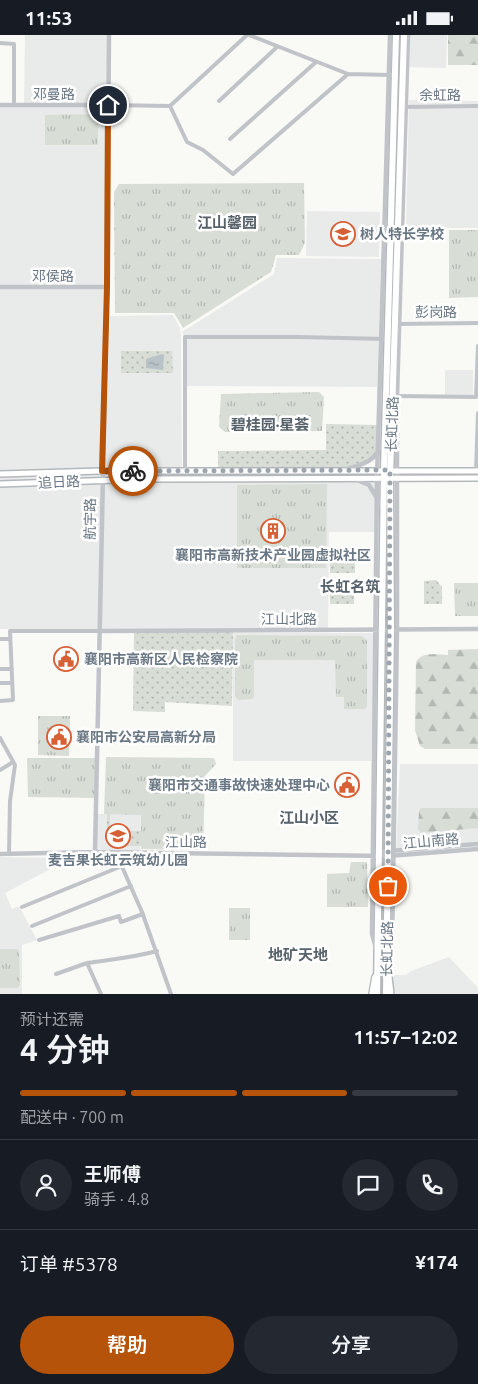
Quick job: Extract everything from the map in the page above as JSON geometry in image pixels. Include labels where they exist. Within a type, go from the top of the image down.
[{"type":"highway","name":"长虹北路","points":[[387,470],[384,433],[383,339],[392,75],[396,35]]},
{"type":"highway","name":"长虹北路","points":[[386,994],[391,853],[394,630],[387,470],[398,324],[405,107],[404,35]]},
{"type":"highway","name":"长虹北路","points":[[376,994],[379,630],[383,509],[387,478]]},
{"type":"main road","name":"追日路","points":[[0,474],[102,471],[477,471]]},
{"type":"main road","name":"追日路","points":[[0,484],[102,480],[478,478]]},
{"type":"main road","points":[[388,963],[391,994]]},
{"type":"main road","points":[[372,994],[377,967]]},
{"type":"street","name":"航宇路","points":[[96,852],[107,287],[109,35]]},
{"type":"street","points":[[108,105],[170,106],[248,35],[348,74],[392,75],[390,35]]},
{"type":"street","points":[[405,107],[408,35]]},
{"type":"street","points":[[0,43],[14,44],[14,105]]},
{"type":"street","points":[[219,101],[277,47]]},
{"type":"street","points":[[230,139],[316,62]]},
{"type":"street","points":[[170,106],[187,142],[204,150],[233,175],[348,74]]},
{"type":"street","name":"邓曼路","points":[[0,105],[108,105]]},
{"type":"street","name":"余虹路","points":[[405,107],[478,106]]},
{"type":"street","name":"邓侯路","points":[[0,287],[107,287]]},
{"type":"street","name":"彭岗路","points":[[398,324],[478,323]]},
{"type":"street","points":[[379,630],[377,497],[387,478],[397,396],[398,324]]},
{"type":"street","points":[[185,471],[185,337],[383,339],[377,454],[387,470]]},
{"type":"street","points":[[397,396],[476,397],[478,346]]},
{"type":"street","points":[[477,471],[478,413]]},
{"type":"street","points":[[342,470],[362,465],[377,454],[384,433]]},
{"type":"street","points":[[343,478],[369,485],[383,509]]},
{"type":"street","name":"江山北路","points":[[100,631],[478,629]]},
{"type":"street","points":[[0,701],[13,700],[10,631],[100,631]]},
{"type":"street","points":[[0,639],[10,639]]},
{"type":"street","points":[[0,669],[12,669]]},
{"type":"street","points":[[0,683],[12,683]]},
{"type":"street","points":[[0,738],[2,747],[15,765],[10,801],[9,854]]},
{"type":"street","points":[[0,770],[13,762]]},
{"type":"street","name":"江山南路","points":[[391,853],[478,844]]},
{"type":"street","name":"江山南路","points":[[377,854],[478,849]]},
{"type":"street","name":"江山路","points":[[0,854],[96,852],[377,854]]},
{"type":"street","points":[[116,853],[143,914],[171,994]]},
{"type":"street","points":[[22,907],[122,866]]},
{"type":"street","points":[[32,926],[131,886]]},
{"type":"street","points":[[39,940],[119,916],[121,922],[143,914]]},
{"type":"street","points":[[56,974],[87,963],[114,958],[131,958],[157,951]]},
{"type":"street","points":[[87,963],[101,994]]},
{"type":"shaded area","points":[[25,35],[109,35],[107,287],[101,480],[377,478],[377,532],[329,532],[328,630],[0,629],[0,105],[24,105]]},
{"type":"shaded area","points":[[410,35],[447,35],[446,68],[409,67]]},
{"type":"shaded area","points":[[409,100],[478,101],[478,228],[406,228]]},
{"type":"shaded area","name":"树人特长学校","points":[[307,211],[380,212],[379,257],[306,256]]},
{"type":"shaded area","points":[[277,258],[381,259],[377,387],[185,386],[185,338],[182,332],[274,274]]},
{"type":"shaded area","points":[[173,315],[180,328],[181,337],[182,467],[105,469],[110,316]]},
{"type":"shaded area","points":[[445,370],[473,370],[473,395],[445,395]]},
{"type":"shaded area","points":[[233,633],[374,633],[371,761],[233,761]]},
{"type":"shaded area","points":[[400,764],[478,764],[478,843],[396,850]]},
{"type":"shaded area","name":"麦吉果长虹云筑幼儿园","points":[[96,814],[141,814],[140,853],[95,852]]},
{"type":"shaded area","points":[[0,857],[59,858],[60,864],[5,893],[12,909],[19,906],[37,940],[22,945],[22,994],[0,994]]},
{"type":"shaded area","points":[[449,957],[478,988],[478,994],[391,994],[389,975],[406,975],[411,971]]},
{"type":"green space","points":[[448,35],[478,35],[478,65],[448,65]]},
{"type":"green space","points":[[98,114],[98,145],[45,145],[45,115]]},
{"type":"green space","points":[[304,183],[305,243],[299,255],[276,255],[271,272],[183,328],[174,313],[115,313],[114,192],[119,184]]},
{"type":"green space","points":[[449,230],[478,230],[478,297],[449,298]]},
{"type":"green space","points":[[121,351],[172,351],[173,373],[121,373]]},
{"type":"green space","points":[[319,392],[324,397],[322,431],[225,432],[219,427],[221,394]]},
{"type":"green space","points":[[326,424],[378,425],[377,454],[371,461],[341,470],[218,471],[218,451],[326,450]]},
{"type":"green space","points":[[327,484],[326,568],[237,568],[237,485]]},
{"type":"green space","points":[[330,557],[355,558],[355,573],[330,573]]},
{"type":"green space","points":[[436,580],[442,587],[442,604],[424,604],[424,581]]},
{"type":"green space","points":[[454,583],[478,583],[478,616],[455,616]]},
{"type":"green space","points":[[330,589],[354,589],[354,604],[330,604]]},
{"type":"green space","points":[[233,630],[232,706],[165,702],[165,712],[133,711],[134,631]]},
{"type":"green space","points":[[237,635],[362,636],[367,641],[367,706],[365,709],[344,709],[344,697],[336,697],[335,660],[254,660],[254,697],[252,699],[238,700],[235,696],[235,639]]},
{"type":"green space","points":[[478,649],[478,749],[425,749],[420,746],[415,730],[416,662],[426,655],[448,655],[448,650]]},
{"type":"green space","points":[[38,716],[70,716],[69,756],[38,755]]},
{"type":"green space","points":[[106,757],[214,758],[216,764],[205,776],[203,850],[141,849],[141,815],[104,814]]},
{"type":"green space","points":[[27,758],[97,758],[97,798],[28,797]]},
{"type":"green space","points":[[421,808],[478,808],[478,828],[421,833],[418,829],[419,811]]},
{"type":"green space","points":[[107,814],[110,814],[110,827],[113,831],[141,831],[141,846],[112,846],[107,836]]},
{"type":"green space","points":[[351,862],[367,862],[368,907],[327,907],[327,874],[349,873]]},
{"type":"green space","points":[[229,908],[250,908],[250,940],[229,940]]},
{"type":"green space","points":[[0,949],[17,949],[19,951],[20,985],[18,988],[0,988]]},
{"type":"water","points":[[164,355],[163,370],[146,368],[146,359]]},
{"type":"way so far","points":[[133,471],[390,470],[391,630],[388,886]]},
{"type":"place","name":"树人特长学校","points":[[343,234]]},
{"type":"place","name":"襄阳市高新技术产业园虚拟社区","points":[[273,531]]},
{"type":"place","name":"襄阳市高新区人民检察院","points":[[66,659]]},
{"type":"place","name":"襄阳市公安局高新分局","points":[[59,737]]},
{"type":"place","name":"襄阳市交通事故快速处理中心","points":[[347,785]]},
{"type":"place","name":"麦吉果长虹云筑幼儿园","points":[[118,836]]},
{"type":"district","name":"江山馨园","points":[[227,222]]},
{"type":"district","name":"碧桂园·星荟","points":[[270,424]]},
{"type":"district","name":"长虹名筑","points":[[350,586]]},
{"type":"district","name":"江山小区","points":[[309,817]]},
{"type":"district","name":"地矿天地","points":[[298,954]]},
{"type":"route","points":[[108,105],[107,287],[102,471],[133,471]]}]
